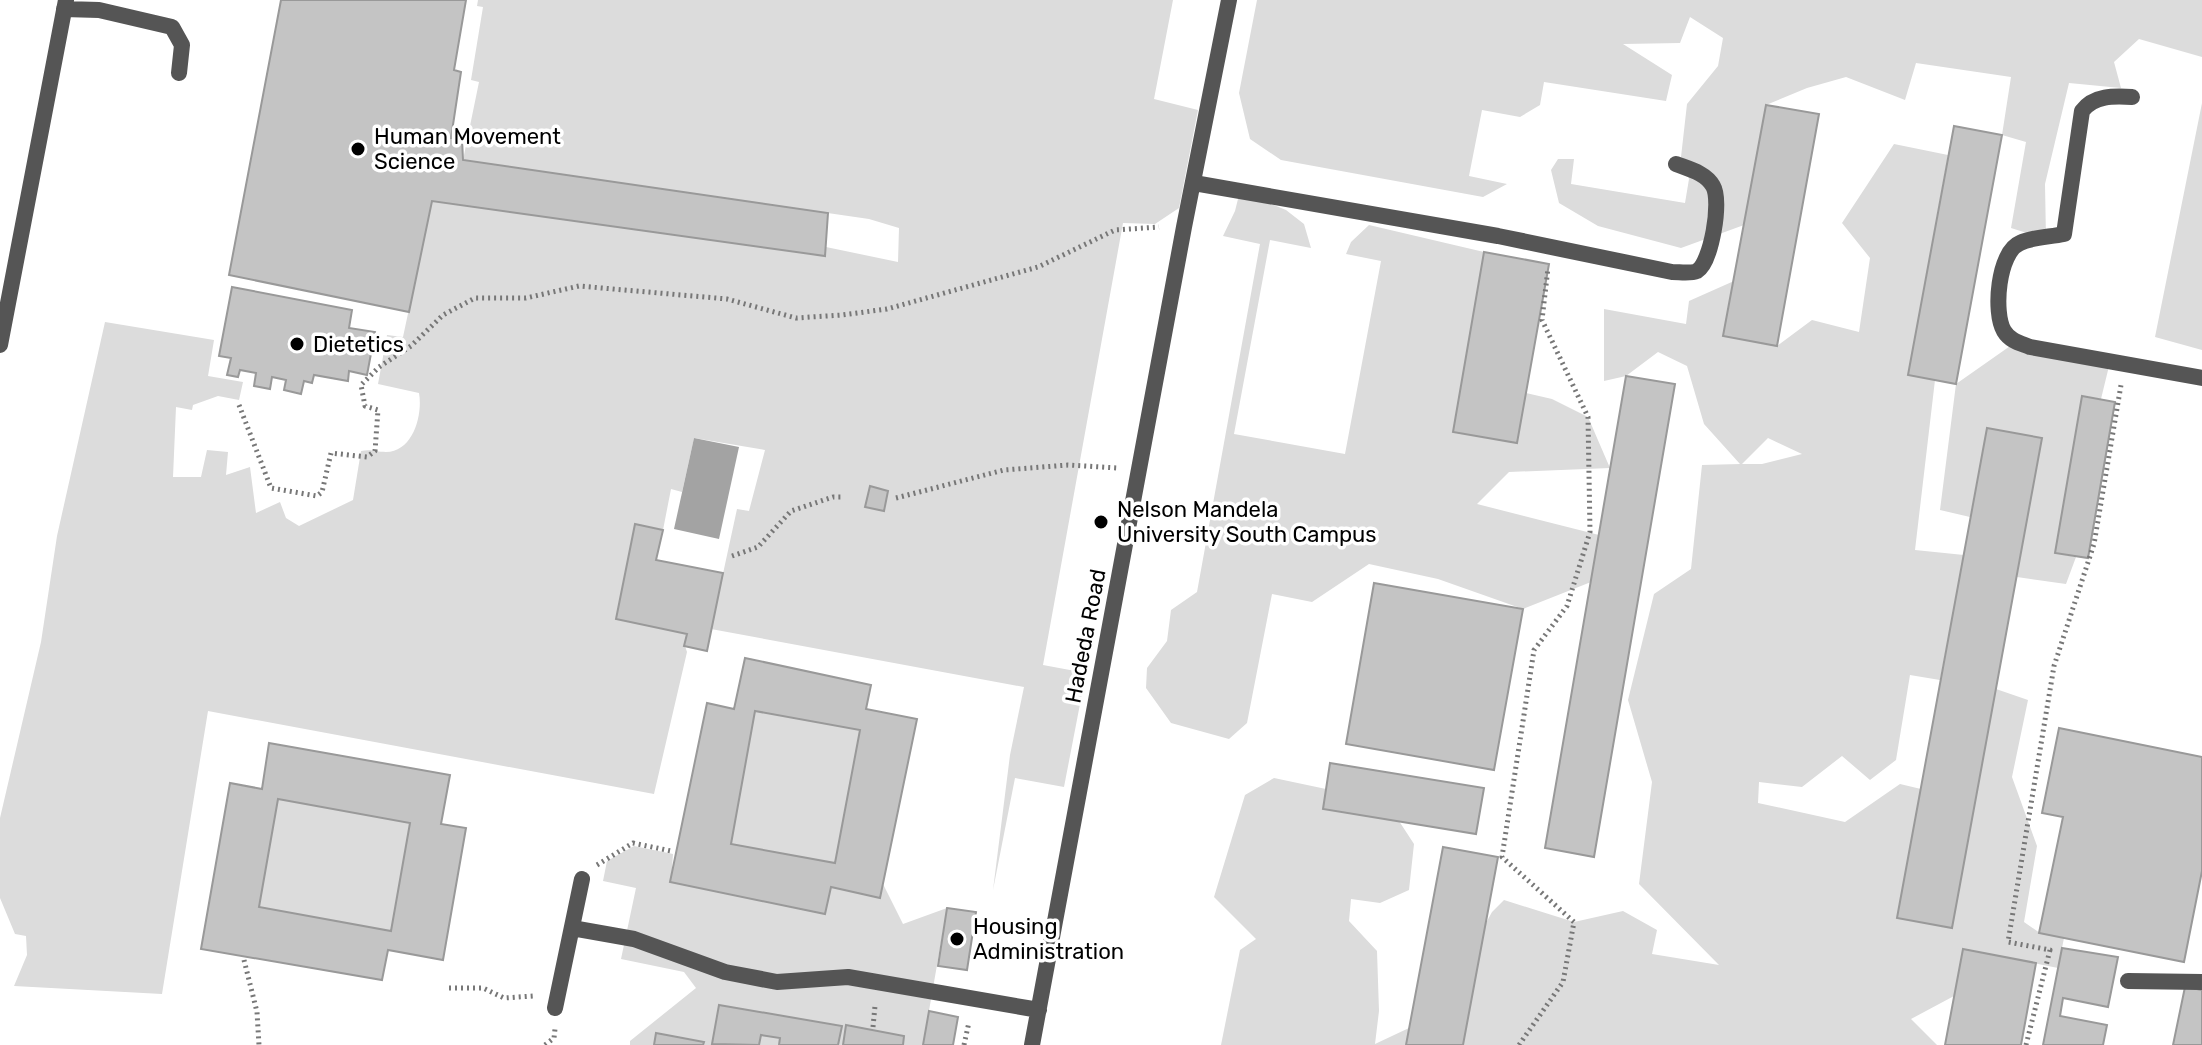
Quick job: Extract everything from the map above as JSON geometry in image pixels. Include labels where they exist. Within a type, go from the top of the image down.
[{"type":"lane","name":"Hadeda Road","points":[[1032,1045],[1229,0]]},
{"type":"lane","points":[[0,345],[65,4],[172,27],[182,45],[179,73]]},
{"type":"lane","points":[[2132,97],[2098,99],[2082,111],[2064,234],[2018,243],[2010,252],[1997,299],[2002,329],[2010,340],[2030,347],[2202,378]]},
{"type":"lane","points":[[1194,183],[1498,236],[1672,272],[1694,273],[1705,261],[1717,198],[1714,187],[1704,176],[1676,164]]},
{"type":"lane","points":[[556,1001],[582,879]]},
{"type":"lane","points":[[572,928],[634,939],[725,972],[777,982],[848,977],[1039,1010]]},
{"type":"lane","points":[[2128,981],[2202,982]]},
{"type":"path","points":[[239,405],[271,488],[317,496],[322,492],[331,453],[367,457],[375,451],[378,410],[365,406],[361,385],[369,374],[411,346],[443,315],[475,298],[526,298],[579,286],[727,299],[796,318],[842,315],[887,309],[1038,267],[1115,230],[1184,227]]},
{"type":"path","points":[[1519,1045],[1563,982],[1574,922],[1502,857],[1534,650],[1567,606],[1590,532],[1588,417],[1542,320],[1549,264]]},
{"type":"path","points":[[2026,1045],[2050,950],[2008,942],[2054,666],[2094,544],[2124,365]]},
{"type":"path","points":[[896,498],[1004,470],[1035,466],[1139,469]]},
{"type":"path","points":[[732,556],[758,547],[791,511],[841,497]]},
{"type":"path","points":[[582,879],[606,857],[633,843],[671,851]]},
{"type":"path","points":[[244,960],[257,1012],[259,1045]]},
{"type":"path","points":[[449,988],[483,988],[504,998],[556,1001]]},
{"type":"shaded area","points":[[478,0],[1173,0],[1154,99],[1198,110],[1179,208],[1155,224],[1123,223],[1043,665],[1086,673],[1064,787],[1015,778],[993,890],[1010,755],[1024,687],[711,629],[737,509],[749,511],[765,450],[694,438],[682,492],[671,489],[663,530],[635,525],[616,619],[687,634],[687,652],[654,794],[208,711],[162,994],[14,986],[27,955],[26,936],[15,934],[0,898],[0,818],[41,642],[57,536],[105,322],[214,340],[208,376],[243,382],[239,400],[218,396],[193,405],[192,410],[176,407],[173,477],[201,477],[207,450],[228,452],[226,475],[250,467],[256,513],[280,502],[286,518],[299,526],[353,500],[361,451],[395,450],[403,446],[414,431],[419,412],[419,393],[378,384],[387,335],[403,337],[432,201],[826,247],[898,262],[899,228],[869,219],[463,160],[479,82],[471,80],[483,7],[477,6]]},
{"type":"shaded area","points":[[1257,0],[2202,0],[2202,57],[2139,39],[2114,62],[2121,88],[2069,83],[2045,184],[2046,239],[2011,228],[2026,142],[2002,135],[2011,77],[1916,63],[1905,100],[1846,77],[1807,88],[1766,105],[1744,225],[1681,248],[1598,226],[1559,203],[1551,170],[1558,159],[1574,159],[1571,184],[1685,203],[1689,179],[1681,157],[1687,104],[1718,66],[1723,38],[1690,17],[1680,43],[1623,44],[1672,75],[1666,101],[1544,82],[1540,105],[1520,117],[1482,110],[1469,176],[1507,184],[1483,197],[1281,160],[1250,139],[1239,93]]},
{"type":"shaded area","points":[[2202,103],[2202,350],[2155,337]]},
{"type":"shaded area","points":[[1894,144],[1948,155],[1908,375],[1935,380],[1915,550],[1964,555],[1940,680],[1910,675],[1896,760],[1870,780],[1842,756],[1802,787],[1759,782],[1758,803],[1845,822],[1900,784],[1921,789],[1897,917],[1952,928],[1996,689],[2028,700],[2012,777],[2037,846],[2024,922],[2040,933],[2064,938],[2058,968],[1963,949],[1954,996],[1911,1019],[1937,1045],[1463,1045],[1486,923],[1504,900],[1574,922],[1623,911],[1657,930],[1652,954],[1719,965],[1639,884],[1652,782],[1628,700],[1654,594],[1691,569],[1702,465],[1740,464],[1704,424],[1687,366],[1658,352],[1626,376],[1604,381],[1604,309],[1686,324],[1689,301],[1734,281],[1777,346],[1812,320],[1859,332],[1870,258],[1842,223]],"holes":[[[1768,438],[1802,454],[1762,464],[1742,464]]]},
{"type":"shaded area","points":[[1240,191],[1286,210],[1304,224],[1311,248],[1270,240],[1234,434],[1345,454],[1381,261],[1346,254],[1351,242],[1369,225],[1484,252],[1453,431],[1517,443],[1526,393],[1552,399],[1588,417],[1610,468],[1509,472],[1477,504],[1599,535],[1591,582],[1523,609],[1438,579],[1369,564],[1312,602],[1272,594],[1247,723],[1229,739],[1171,723],[1146,688],[1147,668],[1167,641],[1171,610],[1197,592],[1260,244],[1223,236]]},
{"type":"shaded area","points":[[2013,344],[2110,362],[2101,399],[2082,396],[2056,553],[2076,557],[2066,584],[2017,577],[2041,438],[1987,428],[1970,517],[1940,510],[1956,384]]},
{"type":"shaded area","points":[[694,438],[739,447],[719,539],[674,529]]},
{"type":"shaded area","points":[[755,711],[860,730],[835,863],[731,844]]},
{"type":"shaded area","points":[[1274,778],[1326,789],[1323,809],[1399,821],[1414,844],[1409,890],[1380,903],[1351,899],[1349,921],[1377,951],[1379,1011],[1375,1044],[1409,1028],[1406,1045],[1221,1045],[1240,950],[1256,939],[1214,897],[1245,795]]},
{"type":"shaded area","points":[[278,799],[410,823],[391,931],[259,907]]},
{"type":"shaded area","points":[[634,846],[673,854],[671,882],[825,914],[831,887],[880,898],[883,884],[903,924],[947,908],[923,1045],[630,1045],[630,1041],[696,988],[684,972],[621,959],[636,888],[603,881],[607,861]]},
{"type":"building","name":"Human Movement Science","points":[[281,0],[466,0],[454,70],[461,72],[451,138],[462,138],[463,160],[828,213],[825,256],[432,201],[409,312],[229,275]]},
{"type":"building","points":[[1766,105],[1819,114],[1777,346],[1723,336]]},
{"type":"building","points":[[1954,126],[2002,135],[1956,384],[1908,375]]},
{"type":"building","points":[[1484,252],[1549,264],[1517,443],[1453,432]]},
{"type":"building","name":"Dietetics","points":[[232,287],[352,310],[349,328],[375,332],[367,375],[349,371],[348,381],[314,375],[312,383],[304,381],[301,394],[284,390],[286,380],[272,377],[270,389],[254,386],[256,373],[240,370],[238,377],[227,375],[231,358],[219,356]]},
{"type":"building","points":[[1626,376],[1675,384],[1594,857],[1545,848]]},
{"type":"building","points":[[2082,396],[2115,402],[2088,558],[2055,553]]},
{"type":"building","points":[[1987,428],[2042,438],[1952,928],[1897,918]]},
{"type":"building","points":[[870,486],[888,491],[884,511],[865,507]]},
{"type":"building","points":[[635,524],[663,530],[656,560],[723,573],[707,651],[684,646],[687,634],[616,619]]},
{"type":"building","points":[[1374,583],[1523,609],[1494,770],[1346,744]]},
{"type":"building","points":[[745,658],[871,685],[866,709],[917,719],[880,898],[831,887],[825,914],[670,882],[707,703],[734,709]],"holes":[[[755,711],[860,730],[835,863],[731,844]]]},
{"type":"building","points":[[2059,728],[2202,757],[2202,871],[2184,962],[2039,933],[2063,817],[2042,813]]},
{"type":"building","points":[[269,743],[450,775],[441,824],[466,828],[443,960],[388,950],[382,980],[201,949],[230,783],[262,789]],"holes":[[[278,799],[410,823],[391,931],[259,907]]]},
{"type":"building","points":[[1330,763],[1484,788],[1476,834],[1323,809]]},
{"type":"building","points":[[1443,847],[1498,857],[1463,1045],[1406,1045]]},
{"type":"building","name":"Housing Administration","points":[[947,908],[976,912],[967,970],[938,966]]},
{"type":"building","points":[[2062,948],[2118,957],[2108,1007],[2063,998],[2060,1016],[2107,1025],[2103,1045],[2043,1045]]},
{"type":"building","points":[[1963,949],[2036,963],[2021,1045],[1945,1045]]},
{"type":"building","points":[[2185,987],[2202,990],[2202,1045],[2173,1045]]},
{"type":"building","points":[[719,1005],[842,1026],[838,1045],[779,1045],[780,1038],[761,1035],[759,1045],[712,1044]]},
{"type":"building","points":[[929,1011],[958,1017],[953,1045],[923,1045]]},
{"type":"building","points":[[846,1025],[904,1036],[903,1045],[843,1045]]},
{"type":"building","points":[[656,1033],[704,1042],[703,1045],[654,1045]]},
{"type":"place","name":"Human Movement Science","points":[[358,149]]},
{"type":"place","name":"Dietetics","points":[[297,344]]},
{"type":"place","name":"Nelson Mandela University South Campus","points":[[1101,522]]},
{"type":"place","name":"Housing Administration","points":[[957,939]]}]
